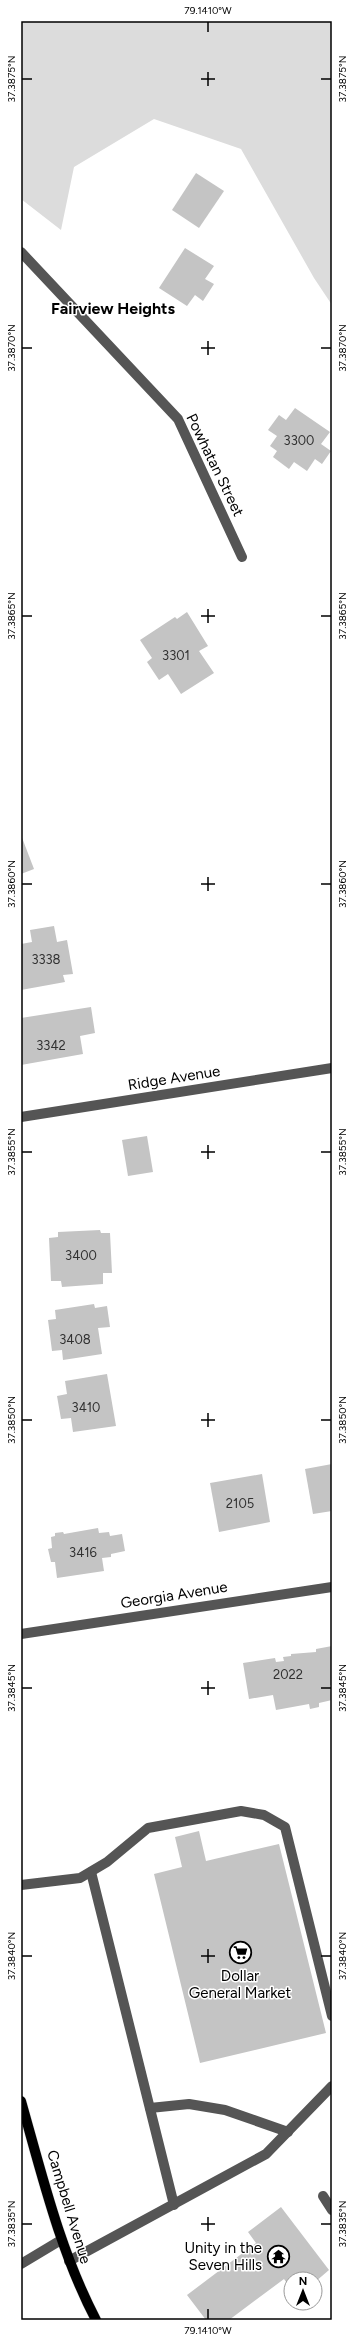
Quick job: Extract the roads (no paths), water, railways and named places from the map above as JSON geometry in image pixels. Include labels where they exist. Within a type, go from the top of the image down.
[{"type":"main road","name":"Campbell Avenue","points":[[21,2101],[61,2240],[80,2290],[96,2320]]},
{"type":"street","name":"Powhatan Street","points":[[21,252],[178,419],[242,557]]},
{"type":"street","name":"Ridge Avenue","points":[[21,1117],[332,1068]]},
{"type":"street","name":"Georgia Avenue","points":[[21,1634],[332,1587]]},
{"type":"street","points":[[21,1885],[80,1878],[107,1862],[148,1828],[241,1812],[264,1815],[285,1827],[332,2016]]},
{"type":"street","points":[[91,1872],[174,2204]]},
{"type":"street","points":[[69,2261],[266,2154],[332,2086]]},
{"type":"street","points":[[150,2108],[189,2104],[225,2110],[288,2132]]},
{"type":"street","points":[[323,2196],[332,2210]]},
{"type":"street","points":[[21,2264],[61,2240]]},
{"type":"place","name":"Dollar General Market","points":[[240,1953]]},
{"type":"place","name":"Unity in the Seven Hills","points":[[278,2257]]},
{"type":"district","name":"Fairview Heights","points":[[113,308]]}]
